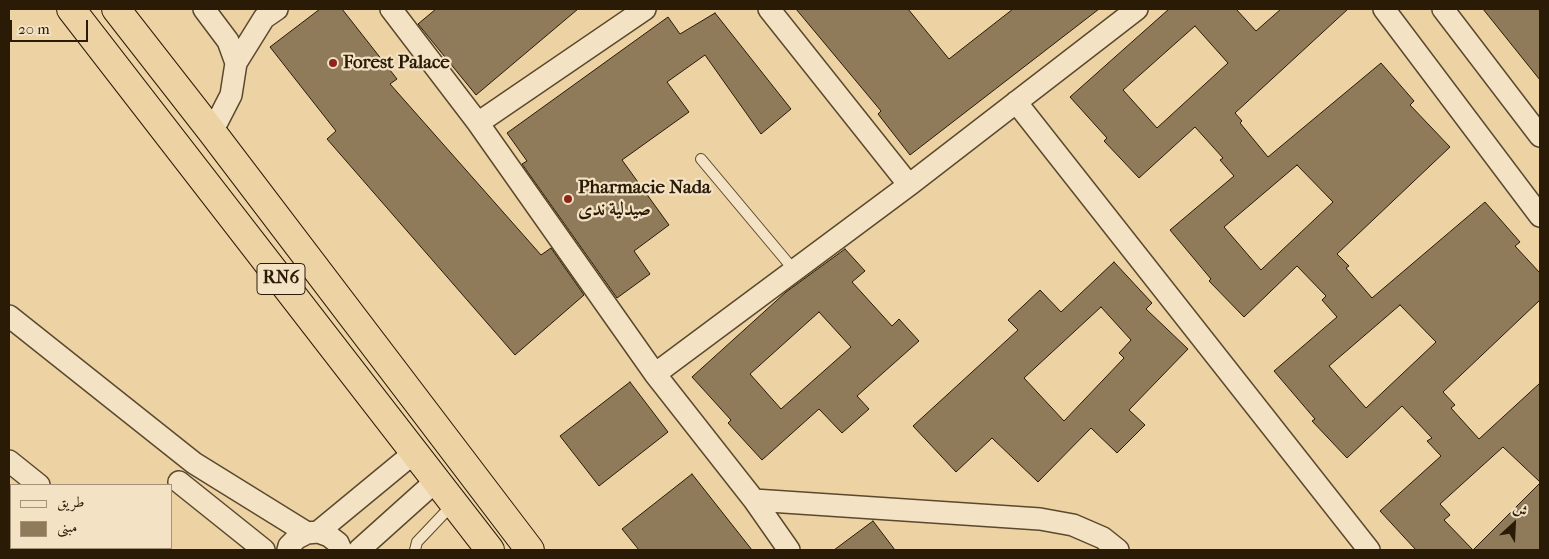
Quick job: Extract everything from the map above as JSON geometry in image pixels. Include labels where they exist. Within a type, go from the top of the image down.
[{"type":"highway","name":"RN6","points":[[71,9],[416,452],[490,550]]},
{"type":"highway","name":"RN6","points":[[116,9],[530,550]]},
{"type":"street","points":[[204,9],[228,41],[236,63]]},
{"type":"street","points":[[212,132],[231,95],[236,63],[264,18],[277,9]]},
{"type":"street","points":[[478,123],[644,9]]},
{"type":"street","points":[[769,9],[908,185]]},
{"type":"street","points":[[655,374],[908,185],[1137,9]]},
{"type":"street","points":[[1384,9],[1540,216]]},
{"type":"street","points":[[1443,9],[1540,136]]},
{"type":"street","points":[[396,11],[478,123],[655,374],[754,500],[789,550]]},
{"type":"street","points":[[1016,102],[1369,550]]},
{"type":"street","points":[[9,316],[194,464],[313,532],[329,536],[338,543],[341,550]]},
{"type":"street","points":[[288,550],[289,546],[297,538],[313,532],[416,452]]},
{"type":"street","points":[[9,461],[38,484]]},
{"type":"street","points":[[194,464],[175,485],[264,550]]},
{"type":"street","points":[[359,550],[437,480]]},
{"type":"street","points":[[754,500],[1040,519],[1073,525],[1102,538],[1118,550]]},
{"type":"lane","points":[[701,159],[794,270]]},
{"type":"lane","points":[[415,550],[417,542],[454,503]]},
{"type":"building","points":[[320,9],[342,9],[397,79],[390,84],[541,255],[551,248],[584,295],[515,355],[327,139],[336,131],[270,47]]},
{"type":"building","points":[[436,9],[578,9],[476,95],[418,24]]},
{"type":"building","points":[[796,9],[908,9],[949,59],[1013,9],[1099,9],[910,155],[878,114],[881,111]]},
{"type":"building","points":[[1169,9],[1236,9],[1256,31],[1281,9],[1348,9],[1235,113],[1242,121],[1240,123],[1268,157],[1381,63],[1414,101],[1410,105],[1450,147],[1337,254],[1349,266],[1346,268],[1372,298],[1485,202],[1520,242],[1515,246],[1540,273],[1540,300],[1443,392],[1455,405],[1451,408],[1479,439],[1540,383],[1540,482],[1503,447],[1440,504],[1450,515],[1444,520],[1473,550],[1416,550],[1380,511],[1441,456],[1427,441],[1432,438],[1402,406],[1347,458],[1312,421],[1315,419],[1274,371],[1337,317],[1322,300],[1326,296],[1297,266],[1244,317],[1209,281],[1211,279],[1170,230],[1234,176],[1220,160],[1223,158],[1195,127],[1139,178],[1104,141],[1107,138],[1070,97]],"holes":[[[1195,26],[1228,63],[1157,128],[1123,90]],[[1297,165],[1333,202],[1261,270],[1224,227]],[[1400,305],[1436,342],[1366,408],[1329,366]]]},
{"type":"building","points":[[1483,9],[1540,9],[1540,80]]},
{"type":"building","points":[[715,13],[791,109],[761,134],[705,55],[667,82],[689,112],[622,160],[669,225],[634,251],[650,274],[617,298],[522,164],[527,161],[507,133],[668,17],[680,34]]},
{"type":"building","points":[[845,249],[865,271],[852,282],[892,326],[899,319],[919,341],[857,396],[869,409],[842,433],[819,409],[762,460],[728,423],[731,420],[692,377],[786,292]],"holes":[[[819,312],[851,347],[781,409],[750,374]]]},
{"type":"building","points":[[1114,262],[1152,303],[1146,309],[1188,349],[1129,410],[1145,425],[1117,453],[1091,428],[1038,482],[992,438],[956,472],[913,426],[1018,330],[1008,320],[1040,290],[1061,312]],"holes":[[[1101,307],[1131,340],[1119,353],[1124,358],[1064,421],[1024,378]]]},
{"type":"building","points":[[630,382],[668,432],[599,486],[560,436]]},
{"type":"building","points":[[692,474],[752,550],[639,550],[622,529]]},
{"type":"building","points":[[1540,483],[1540,550],[1473,550]]},
{"type":"building","points":[[873,521],[895,550],[834,550]]},
{"type":"place","name":"Forest Palace","points":[[333,63]]},
{"type":"place","name":"Pharmacie Nada صيدلية ندى","points":[[568,199]]}]
